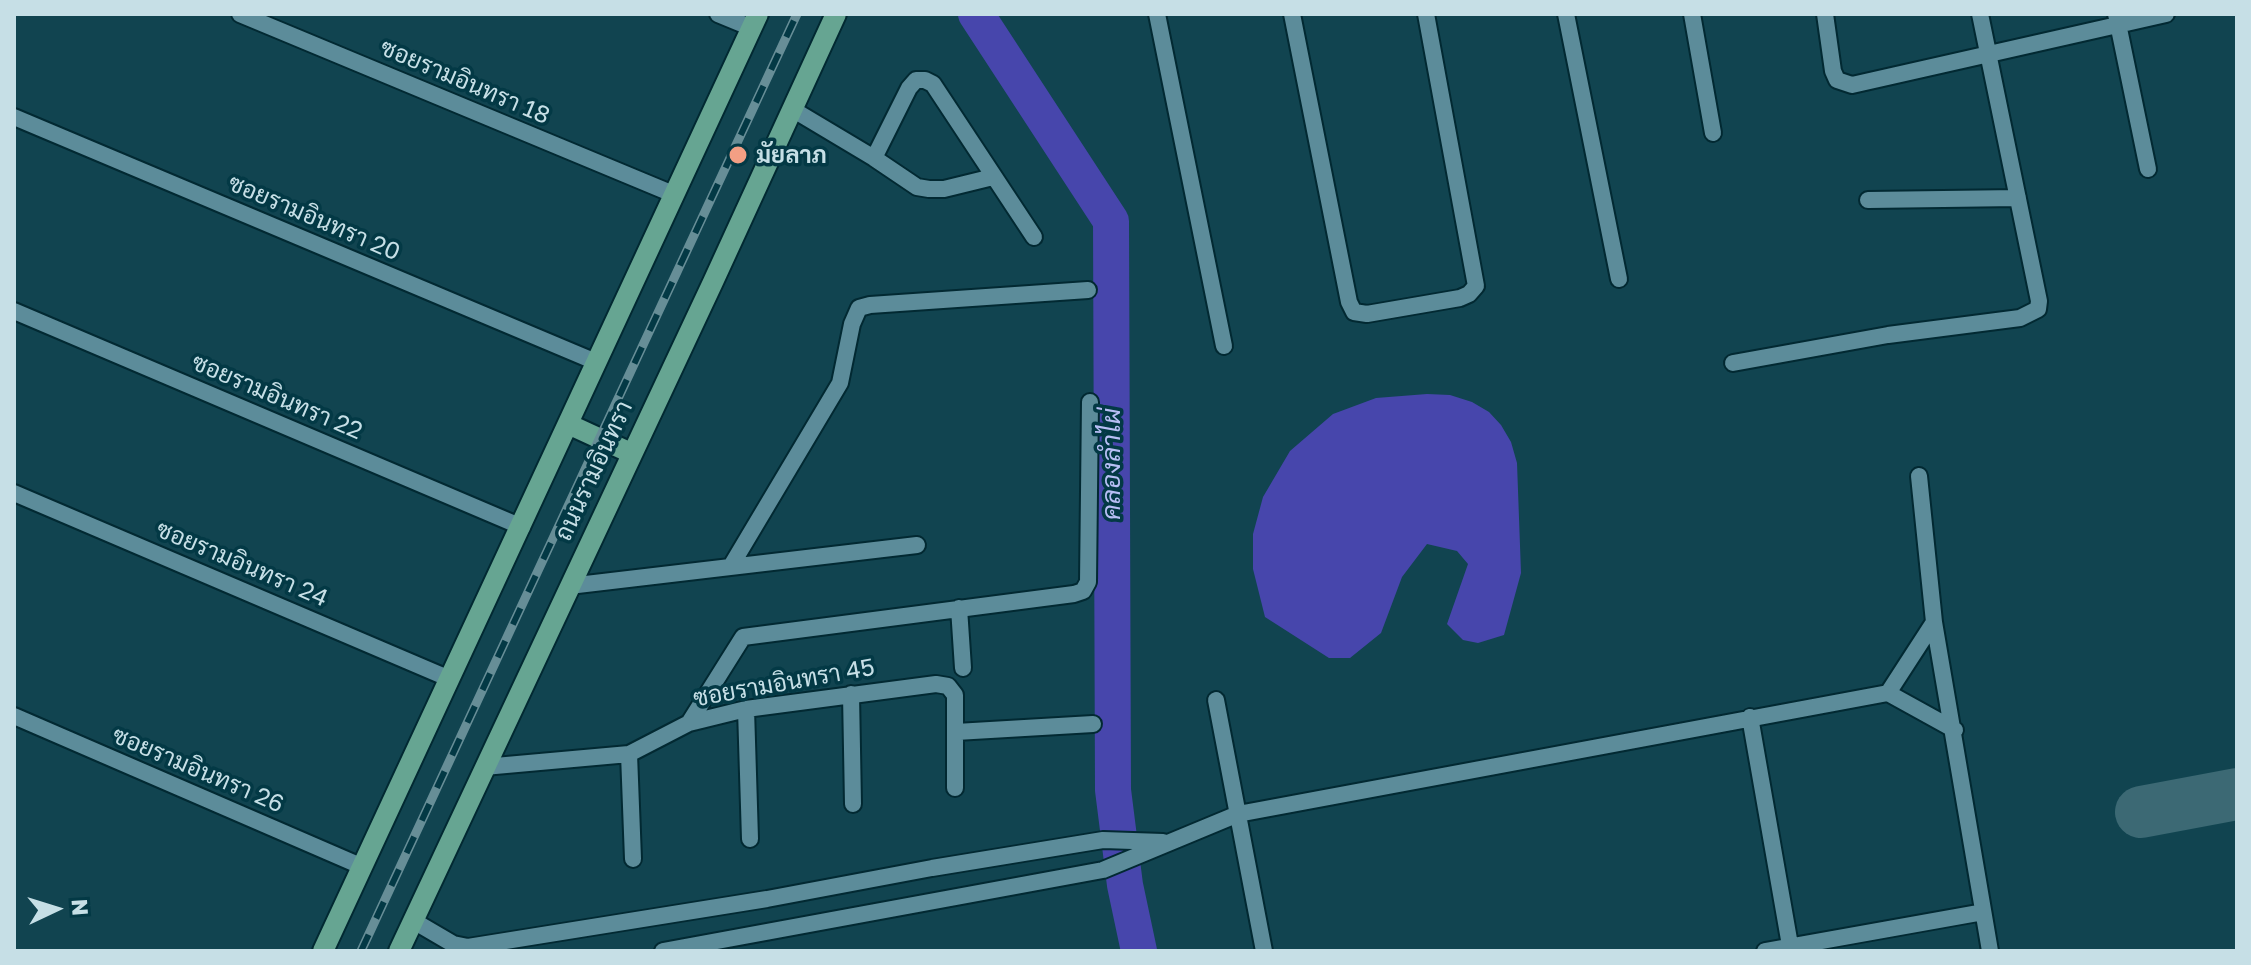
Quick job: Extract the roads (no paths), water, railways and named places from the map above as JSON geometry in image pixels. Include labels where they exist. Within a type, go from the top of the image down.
[{"type":"main road","name":"ถนนรามอินทรา","points":[[399,951],[836,14]]},
{"type":"main road","name":"ถนนรามอินทรา","points":[[323,951],[755,21]]},
{"type":"main road","points":[[568,424],[631,453]]},
{"type":"street","name":"ซอยรามอินทรา 18","points":[[240,14],[673,194]]},
{"type":"street","points":[[718,14],[755,21]]},
{"type":"street","points":[[1157,14],[1224,346]]},
{"type":"street","points":[[1292,14],[1349,302],[1354,312],[1367,314],[1460,298],[1476,286],[1426,14]]},
{"type":"street","points":[[1566,14],[1619,279]]},
{"type":"street","points":[[1692,14],[1713,133]]},
{"type":"street","points":[[1825,14],[1833,71],[1837,80],[1852,85],[1988,56],[2117,19],[2166,14]]},
{"type":"street","points":[[1733,363],[1888,335],[2020,318],[2038,309],[2039,301],[1980,14]]},
{"type":"street","points":[[2117,19],[2148,169]]},
{"type":"street","points":[[874,158],[909,88],[916,80],[925,80],[933,84],[1034,237]]},
{"type":"street","points":[[792,109],[917,187],[944,189],[993,177]]},
{"type":"street","name":"ซอยรามอินทรา 20","points":[[14,117],[596,362]]},
{"type":"street","points":[[1868,200],[2018,198]]},
{"type":"street","points":[[731,566],[840,383],[852,324],[859,308],[1088,290]]},
{"type":"street","name":"ซอยรามอินทรา 22","points":[[14,311],[522,527]]},
{"type":"street","points":[[689,723],[743,637],[1083,591],[1088,582],[1090,402]]},
{"type":"street","points":[[1919,476],[1934,622],[1955,730],[1990,951]]},
{"type":"street","name":"ซอยรามอินทรา 24","points":[[14,493],[450,679]]},
{"type":"street","points":[[569,586],[917,545]]},
{"type":"street","points":[[959,608],[963,668]]},
{"type":"street","points":[[1888,693],[1934,622]]},
{"type":"street","name":"ซอยรามอินทรา 45","points":[[484,767],[629,754],[689,723],[746,709],[936,684],[948,686],[955,695],[955,788]]},
{"type":"street","points":[[663,951],[1103,870],[1238,814],[1888,693],[1955,730]]},
{"type":"street","points":[[851,694],[853,804]]},
{"type":"street","points":[[1216,700],[1264,951]]},
{"type":"street","points":[[746,709],[750,839]]},
{"type":"street","name":"ซอยรามอินทรา 26","points":[[14,716],[363,867]]},
{"type":"street","points":[[1750,717],[1790,948]]},
{"type":"street","points":[[956,732],[1093,724]]},
{"type":"street","points":[[629,754],[633,859]]},
{"type":"street","points":[[412,920],[453,944],[468,947],[1103,840],[1172,842]]},
{"type":"street","points":[[1765,951],[1983,912]]},
{"type":"waterway","name":"คลองลำไผ่","points":[[976,14],[1111,221],[1113,790],[1125,885],[1139,951]]},
{"type":"railway","points":[[361,951],[797,14]]},
{"type":"place","name":"มัยลาภ","points":[[738,155]]}]
